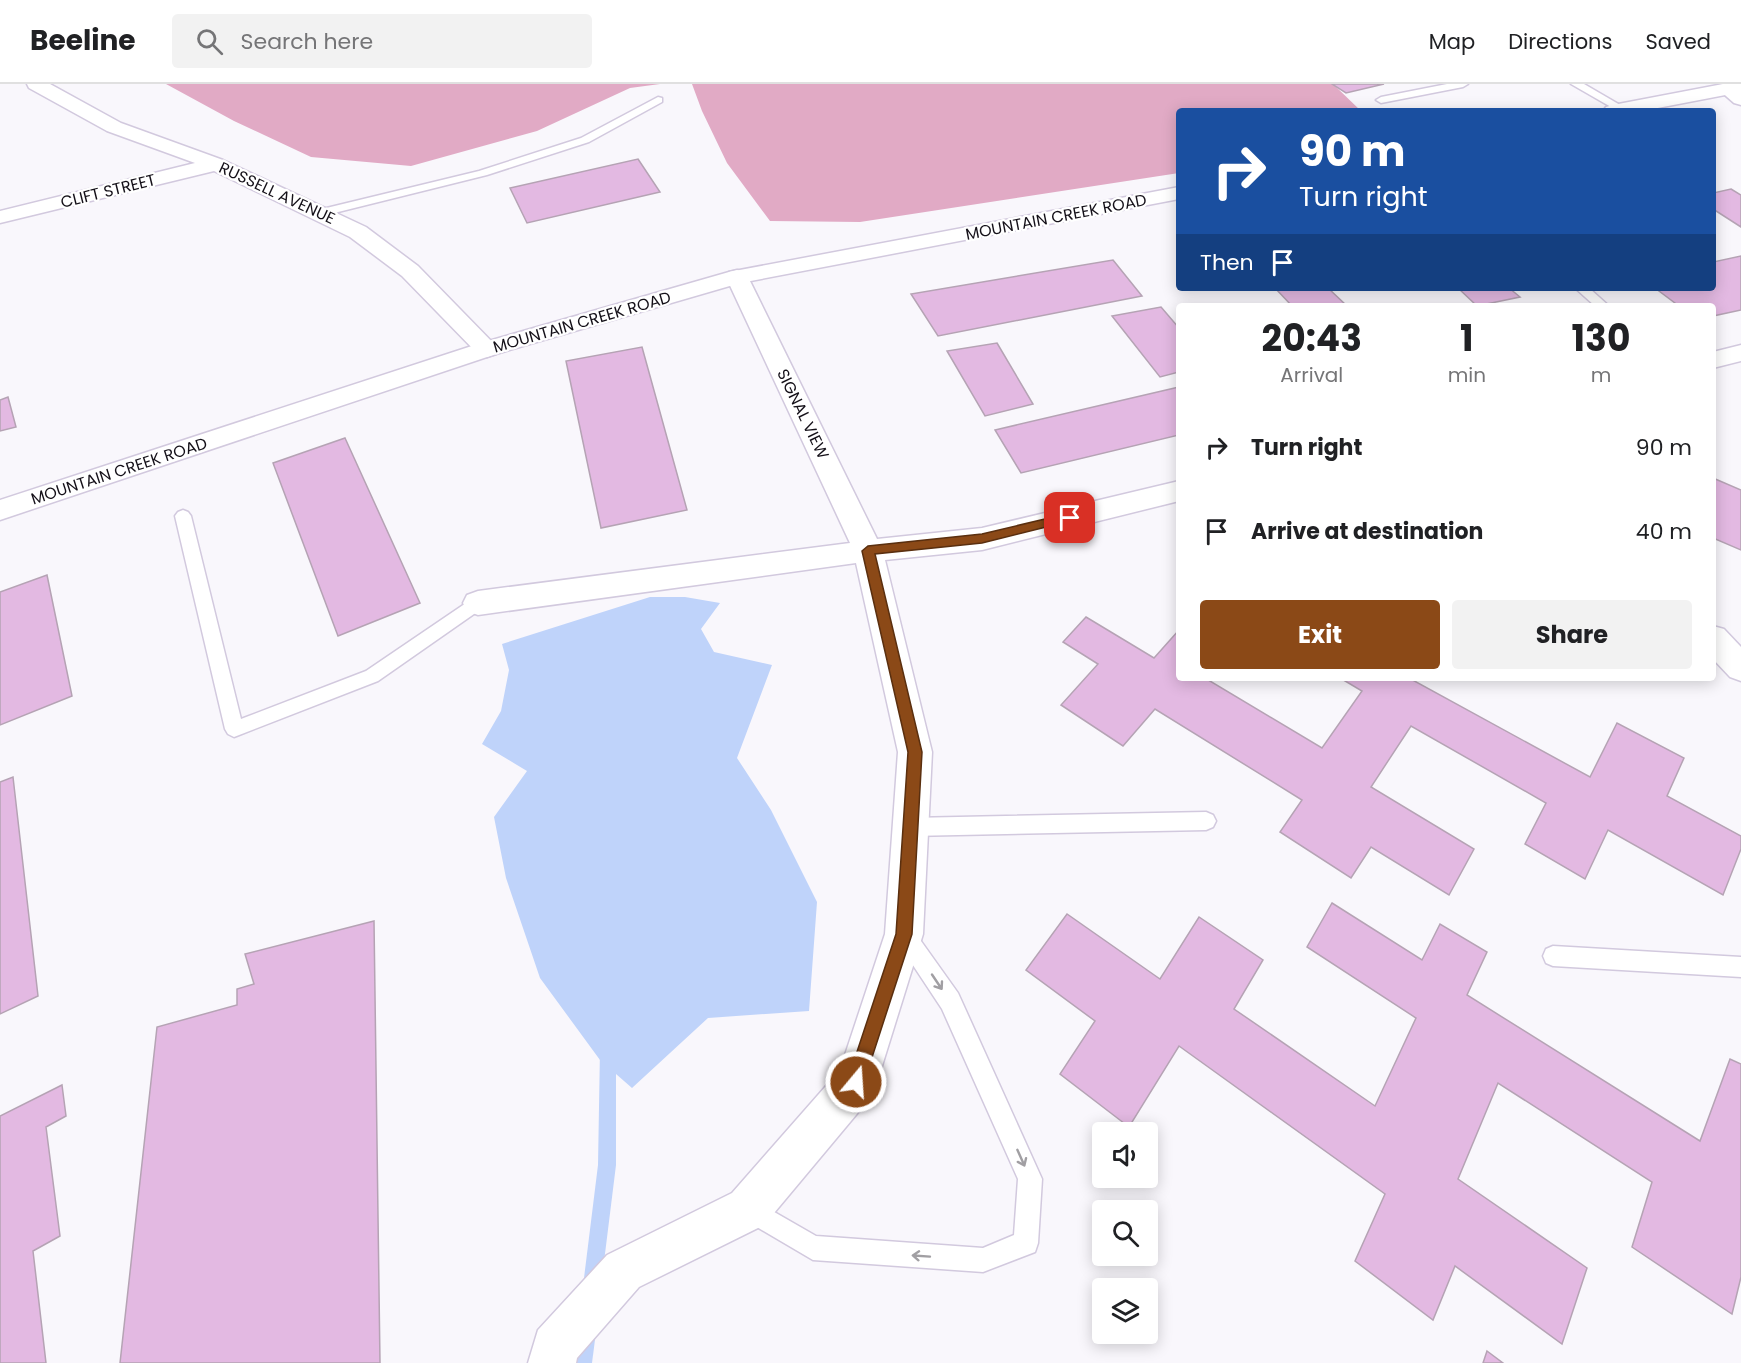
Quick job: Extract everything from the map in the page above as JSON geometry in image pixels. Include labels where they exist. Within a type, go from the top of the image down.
[{"type":"street","name":"RUSSELL AVENUE","points":[[36,84],[114,127],[216,164],[358,232],[410,271],[487,349]]},
{"type":"street","points":[[1630,108],[1736,91]]},
{"type":"street","name":"CLIFT STREET","points":[[0,217],[216,164]]},
{"type":"street","name":"MOUNTAIN CREEK ROAD","points":[[0,510],[487,349],[737,277],[1176,194]]},
{"type":"street","name":"SIGNAL VIEW","points":[[737,277],[868,551],[915,752],[904,934],[856,1082],[748,1209]]},
{"type":"street","points":[[1716,359],[1741,353]]},
{"type":"street","points":[[478,603],[868,551],[982,539],[1176,492]]},
{"type":"street","points":[[1716,643],[1730,664]]},
{"type":"street","points":[[552,1363],[555,1347],[623,1271],[748,1209]]},
{"type":"lane","points":[[1381,100],[1463,84]]},
{"type":"lane","points":[[1576,84],[1615,108]]},
{"type":"lane","points":[[318,213],[483,173],[573,143],[658,100]]},
{"type":"lane","points":[[1585,291],[1599,303]]},
{"type":"lane","points":[[183,516],[234,729],[372,676],[478,603]]},
{"type":"lane","points":[[910,827],[1206,821]]},
{"type":"lane","points":[[748,1209],[813,1248],[983,1260],[1026,1243],[1030,1179],[950,1001],[904,934]]},
{"type":"lane","points":[[1553,956],[1741,967]]},
{"type":"shaded area","points":[[166,84],[660,84],[630,88],[537,131],[411,166],[311,157],[234,121]]},
{"type":"shaded area","points":[[692,84],[1333,84],[1358,108],[1176,108],[1176,173],[860,222],[770,221],[727,163]]},
{"type":"water","points":[[650,597],[685,597],[720,603],[701,629],[714,652],[772,665],[737,758],[771,810],[817,902],[809,1011],[708,1018],[632,1088],[600,1060],[540,978],[506,878],[494,817],[527,771],[482,744],[501,711],[509,670],[502,644]]},
{"type":"building","points":[[1332,84],[1384,84],[1346,93]]},
{"type":"building","points":[[638,159],[660,192],[527,223],[510,188]]},
{"type":"building","points":[[1731,189],[1741,195],[1741,227],[1716,211],[1716,192]]},
{"type":"building","points":[[1741,256],[1741,310],[1716,315],[1716,303],[1675,303],[1659,291],[1716,291],[1716,261]]},
{"type":"building","points":[[1113,260],[1142,296],[938,336],[911,294]]},
{"type":"building","points":[[1278,291],[1331,291],[1344,303],[1289,303]]},
{"type":"building","points":[[1461,291],[1513,291],[1520,297],[1491,303],[1474,303]]},
{"type":"building","points":[[1161,307],[1176,324],[1176,373],[1160,377],[1112,316]]},
{"type":"building","points":[[997,343],[1033,404],[985,416],[947,351]]},
{"type":"building","points":[[642,347],[687,510],[601,528],[566,361]]},
{"type":"building","points":[[1176,388],[1176,436],[1021,473],[995,430]]},
{"type":"building","points":[[8,397],[16,427],[0,431],[0,400]]},
{"type":"building","points":[[345,438],[420,603],[338,636],[273,463]]},
{"type":"building","points":[[1716,479],[1741,490],[1741,550],[1716,539]]},
{"type":"building","points":[[47,575],[72,696],[0,725],[0,592]]},
{"type":"building","points":[[1086,617],[1154,658],[1176,633],[1176,681],[1210,681],[1322,748],[1362,691],[1345,681],[1414,681],[1590,777],[1617,723],[1684,758],[1667,796],[1741,836],[1741,849],[1723,895],[1608,830],[1585,879],[1525,844],[1546,803],[1411,726],[1371,787],[1474,849],[1449,895],[1371,847],[1351,878],[1280,832],[1302,800],[1155,709],[1123,746],[1061,705],[1098,664],[1063,642]]},
{"type":"building","points":[[13,777],[38,996],[0,1014],[0,782]]},
{"type":"building","points":[[1332,903],[1422,960],[1440,924],[1487,952],[1467,995],[1700,1141],[1730,1059],[1741,1064],[1741,1277],[1732,1314],[1632,1247],[1652,1182],[1498,1083],[1458,1179],[1587,1268],[1562,1344],[1455,1266],[1433,1320],[1355,1261],[1385,1194],[1179,1046],[1132,1122],[1122,1122],[1060,1074],[1095,1021],[1026,970],[1067,914],[1160,979],[1199,917],[1263,960],[1234,1009],[1375,1106],[1416,1018],[1307,947]]},
{"type":"building","points":[[374,921],[380,1363],[120,1363],[157,1027],[237,1005],[237,989],[254,984],[245,954]]},
{"type":"building","points":[[62,1085],[66,1116],[46,1127],[60,1236],[33,1251],[46,1363],[0,1363],[0,1116]]},
{"type":"building","points":[[1487,1351],[1503,1363],[1483,1363]]},
{"type":"waterway","points":[[592,1286],[607,1165],[608,1049]]},
{"type":"waterway","points":[[582,1363],[586,1332]]},
{"type":"route","points":[[856,1082],[904,934],[915,752],[868,551],[982,539],[1070,518]]}]
